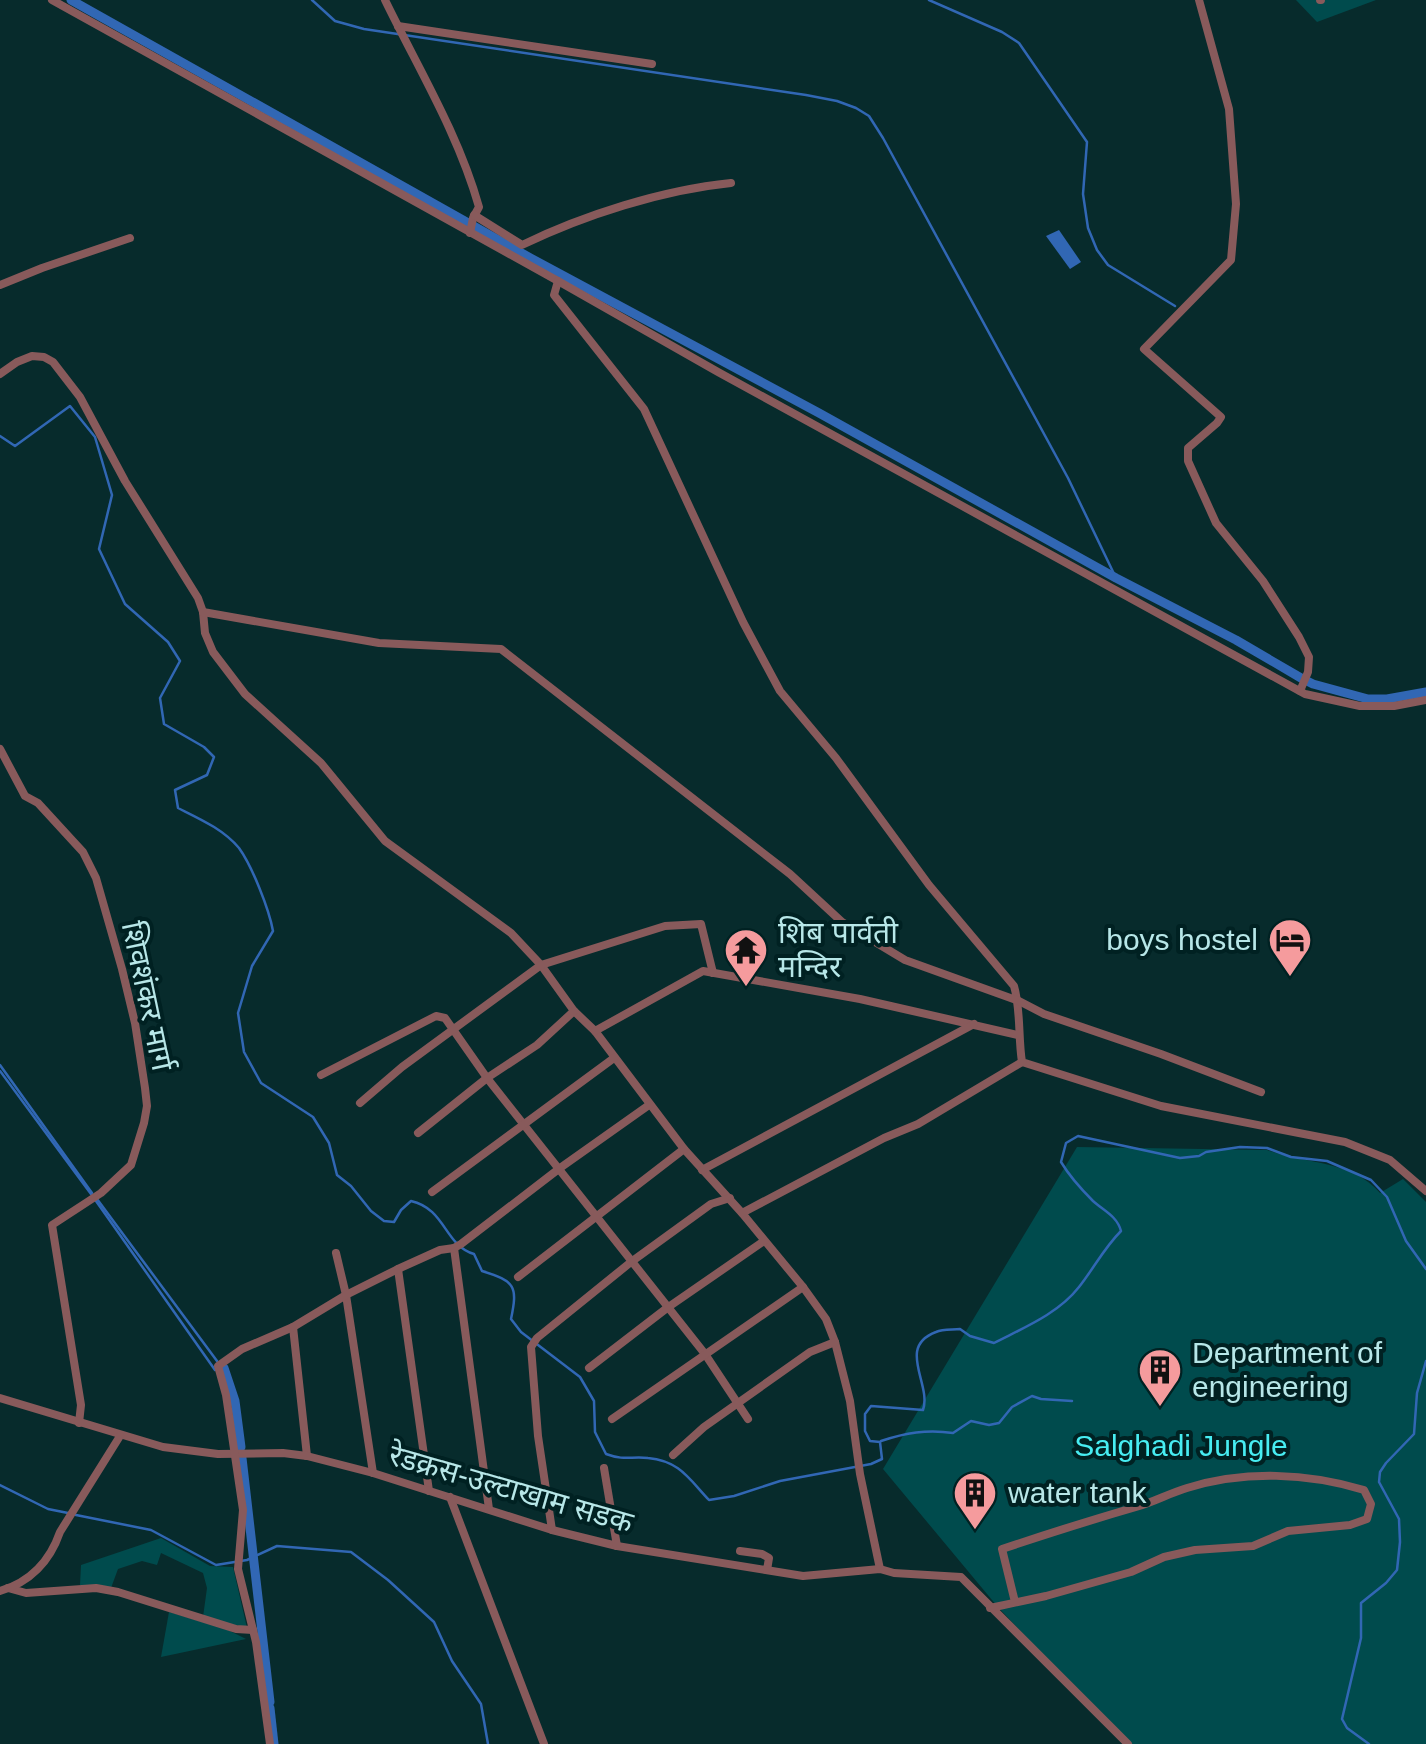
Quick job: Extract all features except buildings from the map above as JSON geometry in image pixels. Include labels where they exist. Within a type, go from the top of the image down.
[{"type":"street","points":[[52,0],[472,224],[558,280],[718,372],[1303,685],[1360,706],[1394,706],[1426,700]]},
{"type":"street","points":[[385,0],[455,138],[479,206],[472,224]]},
{"type":"street","points":[[1200,0],[1229,109],[1236,204],[1231,260],[1144,349],[1221,417],[1188,448],[1188,461],[1216,523],[1263,580],[1299,638],[1309,658],[1303,685]]},
{"type":"street","points":[[401,32],[652,64]]},
{"type":"street","points":[[472,224],[522,245],[567,223],[731,183]]},
{"type":"street","points":[[0,285],[130,238]]},
{"type":"street","points":[[558,280],[554,294],[644,409],[742,622],[780,692],[1014,986],[1022,1062]]},
{"type":"street","points":[[0,374],[32,356],[53,362],[80,397],[125,481],[198,598],[213,652],[245,694],[322,763],[384,841],[511,933],[541,965],[574,1011],[595,1030],[702,1170],[803,1287],[826,1319],[834,1342],[850,1401],[880,1570]]},
{"type":"street","points":[[203,612],[378,642],[500,649],[790,874],[842,922],[905,960],[1262,1092]]},
{"type":"street","name":"शिवशंकर मार्ग","points":[[0,749],[25,796],[38,804],[83,852],[96,878],[135,1023],[145,1088],[144,1124],[131,1165],[98,1196],[52,1225],[81,1405],[79,1423]]},
{"type":"street","points":[[360,1103],[402,1067],[541,965],[666,926],[701,924],[713,973]]},
{"type":"street","points":[[595,1030],[704,971],[860,1000],[1018,1036]]},
{"type":"street","points":[[418,1133],[536,1045],[574,1011]]},
{"type":"street","points":[[321,1075],[436,1016],[445,1018],[487,1078],[705,1354],[748,1419]]},
{"type":"street","points":[[702,1170],[974,1024]]},
{"type":"street","points":[[432,1192],[614,1058]]},
{"type":"street","points":[[742,1213],[918,1124],[1022,1062],[1161,1106],[1345,1142],[1390,1160],[1426,1191]]},
{"type":"street","points":[[270,1744],[253,1630],[238,1569],[243,1510],[218,1366],[242,1349],[293,1327],[398,1269],[458,1246],[650,1105]]},
{"type":"street","points":[[518,1277],[684,1148]]},
{"type":"street","points":[[552,1530],[530,1347],[631,1262],[711,1204],[730,1198]]},
{"type":"street","points":[[589,1368],[764,1241]]},
{"type":"street","points":[[458,1246],[489,1509]]},
{"type":"street","points":[[336,1254],[346,1295],[372,1473]]},
{"type":"street","points":[[398,1269],[430,1491]]},
{"type":"street","points":[[612,1419],[803,1287]]},
{"type":"street","points":[[293,1327],[307,1456]]},
{"type":"street","points":[[673,1455],[817,1347],[834,1342]]},
{"type":"street","name":"रेडक्रस-उल्टाखाम सडक","points":[[0,1398],[162,1448],[307,1456],[616,1546],[803,1576],[880,1570],[961,1577],[1128,1744]]},
{"type":"street","points":[[4,1590],[28,1580],[44,1562],[120,1436]]},
{"type":"street","points":[[604,1468],[616,1546]]},
{"type":"street","points":[[990,1608],[1015,1602],[1131,1572],[1164,1557],[1194,1550],[1253,1546],[1288,1531],[1350,1525],[1367,1519],[1370,1504],[1364,1490],[1332,1480],[1232,1478],[1188,1488],[1002,1549],[1015,1602]]},
{"type":"street","points":[[450,1497],[544,1744]]},
{"type":"street","points":[[740,1551],[769,1558],[767,1570]]},
{"type":"street","points":[[4,1590],[35,1593],[96,1588],[236,1629],[253,1630]]},
{"type":"green space","points":[[1296,0],[1376,0],[1317,22]]},
{"type":"green space","name":"Salghadi Jungle","points":[[1077,1147],[1267,1150],[1356,1174],[1380,1193],[1403,1179],[1426,1202],[1426,1744],[1126,1744],[997,1606],[883,1469]]},
{"type":"green space","points":[[161,1538],[210,1566],[233,1567],[247,1628],[203,1617],[207,1588],[203,1573],[161,1553],[157,1565],[142,1561],[118,1569],[111,1588],[80,1585],[81,1565]]},
{"type":"green space","points":[[169,1612],[226,1629],[246,1639],[161,1657]]},
{"type":"water","points":[[1059,230],[1081,262],[1070,269],[1046,236]]},
{"type":"waterway","points":[[71,0],[534,260],[1301,678],[1368,699],[1426,692]]},
{"type":"waterway","points":[[312,0],[335,21],[364,29],[806,95],[837,101],[869,116],[1068,478],[1116,578]]},
{"type":"waterway","points":[[929,0],[1019,43],[1087,142],[1083,194],[1088,228],[1097,250],[1108,265],[1175,306]]},
{"type":"waterway","points":[[0,436],[15,446],[70,406],[95,437],[112,495],[99,549],[125,604],[168,642],[180,661],[160,698],[164,724],[214,757],[207,775],[175,790],[178,808],[203,820],[239,848],[271,922],[273,931],[252,966],[238,1013],[244,1052],[261,1083],[313,1117],[329,1143],[337,1175],[371,1211],[384,1221],[394,1222],[411,1201],[423,1205],[456,1243],[474,1254],[482,1271],[512,1286],[511,1319],[521,1332],[580,1377],[594,1401],[595,1432],[606,1454],[668,1463],[683,1472],[709,1500],[882,1459],[880,1442],[870,1441],[865,1431],[865,1414],[871,1406],[923,1410],[925,1400],[917,1356],[924,1339],[939,1331],[960,1329],[994,1343],[1028,1326],[1071,1297],[1121,1231],[1061,1162],[1066,1143],[1078,1136],[1180,1158],[1240,1147],[1267,1148],[1291,1157],[1327,1161],[1371,1180],[1387,1197],[1406,1241],[1426,1269]]},
{"type":"waterway","points":[[0,1065],[92,1193]]},
{"type":"waterway","points":[[0,1071],[91,1194]]},
{"type":"waterway","points":[[97,1199],[217,1361]]},
{"type":"waterway","points":[[96,1201],[215,1370]]},
{"type":"waterway","points":[[1369,1744],[1347,1728],[1342,1719],[1361,1638],[1361,1603],[1397,1570],[1399,1519],[1379,1482],[1380,1472],[1414,1434],[1417,1393],[1426,1361]]},
{"type":"waterway","points":[[224,1368],[235,1401],[241,1447]]},
{"type":"waterway","points":[[881,1441],[916,1432],[953,1433],[971,1421],[999,1423],[1012,1407],[1032,1396],[1072,1401]]},
{"type":"waterway","points":[[242,1458],[270,1702]]},
{"type":"waterway","points":[[0,1485],[48,1509],[68,1513]]},
{"type":"waterway","points":[[76,1515],[151,1530],[216,1565],[247,1560],[277,1546],[351,1552],[434,1622],[452,1661],[481,1704],[488,1744]]},
{"type":"waterway","points":[[270,1708],[274,1744]]},
{"type":"place","name":"boys hostel","points":[[1290,978]]},
{"type":"place","name":"शिब पार्वती मन्दिर","points":[[746,988]]},
{"type":"place","name":"Department of engineering","points":[[1160,1408]]},
{"type":"place","name":"water tank","points":[[975,1531]]}]
